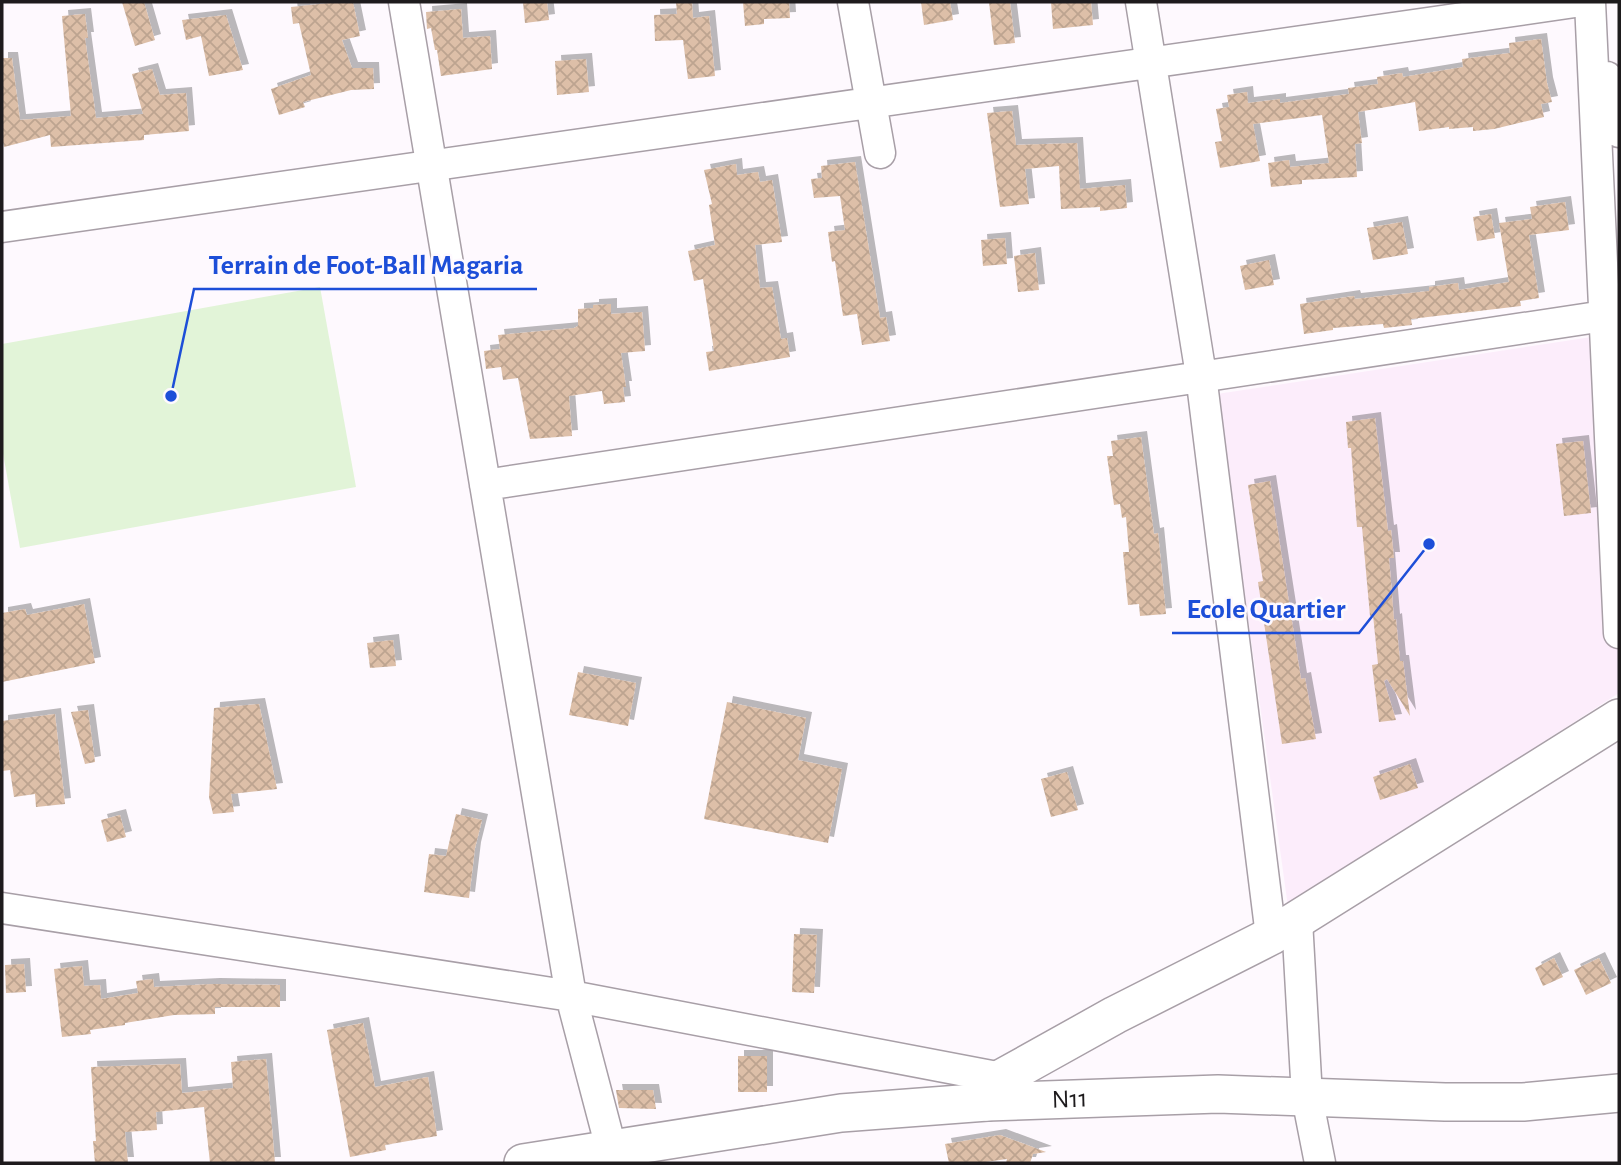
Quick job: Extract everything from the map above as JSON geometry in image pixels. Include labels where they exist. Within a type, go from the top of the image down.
[{"type":"main road","points":[[995,1090],[1115,1015],[1284,928],[1619,718]]},
{"type":"main road","name":"N11","points":[[523,1163],[611,1156],[841,1113],[995,1090],[1445,1102],[1523,1102],[1619,1093]]},
{"type":"street","points":[[853,2],[880,153]]},
{"type":"street","points":[[1141,2],[1201,375],[1307,1097],[1320,1163]]},
{"type":"street","points":[[2,227],[1575,2]]},
{"type":"street","points":[[1590,2],[1619,132]]},
{"type":"street","points":[[1590,2],[1619,634]]},
{"type":"street","points":[[412,3],[431,165],[571,996],[611,1156]]},
{"type":"street","points":[[485,485],[1604,316]]},
{"type":"street","points":[[2,908],[571,996],[995,1090]]},
{"type":"shaded area","points":[[1618,333],[1619,693],[1288,907],[1217,394]]},
{"type":"green space","points":[[320,287],[356,487],[20,548],[2,448],[2,344]]},
{"type":"building","points":[[122,2],[144,2],[155,40],[135,46]]},
{"type":"building","points":[[353,2],[360,36],[342,40],[352,68],[373,68],[374,89],[351,90],[303,102],[305,107],[279,115],[271,89],[311,75],[299,23],[293,24],[291,7]]},
{"type":"building","points":[[523,2],[547,2],[549,20],[525,23]]},
{"type":"building","points":[[676,2],[692,2],[693,18],[709,16],[715,76],[688,79],[683,40],[655,41],[654,15],[677,14]]},
{"type":"building","points":[[743,2],[789,2],[790,18],[764,19],[764,24],[745,26]]},
{"type":"building","points":[[921,2],[950,2],[953,20],[924,25]]},
{"type":"building","points":[[989,2],[1010,2],[1015,43],[994,45]]},
{"type":"building","points":[[1051,2],[1091,2],[1093,25],[1053,29]]},
{"type":"building","points":[[461,9],[463,38],[490,36],[492,69],[441,76],[431,28],[427,29],[426,12]]},
{"type":"building","points":[[85,14],[88,38],[85,38],[96,118],[143,114],[132,74],[152,69],[160,95],[186,93],[189,131],[144,135],[144,140],[51,147],[50,135],[4,147],[2,58],[12,58],[20,120],[71,116],[62,16]]},
{"type":"building","points":[[226,15],[243,70],[209,76],[201,36],[186,40],[182,20]]},
{"type":"building","points":[[1541,39],[1552,102],[1541,104],[1544,117],[1494,129],[1473,131],[1473,127],[1449,127],[1419,131],[1415,102],[1358,112],[1362,143],[1355,144],[1357,177],[1302,180],[1302,184],[1271,187],[1268,163],[1289,160],[1290,167],[1329,163],[1322,115],[1253,124],[1260,161],[1220,168],[1215,142],[1222,141],[1216,109],[1229,107],[1227,95],[1247,92],[1248,103],[1280,99],[1280,103],[1349,94],[1348,88],[1378,84],[1377,77],[1402,73],[1403,77],[1463,67],[1462,59],[1510,53],[1509,43]]},
{"type":"building","points":[[586,59],[589,92],[557,95],[555,61]]},
{"type":"building","points":[[1012,111],[1016,145],[1077,143],[1080,189],[1125,185],[1127,208],[1100,211],[1100,207],[1061,209],[1059,166],[1025,169],[1029,204],[1000,207],[987,113]]},
{"type":"building","points":[[855,162],[880,318],[886,317],[890,341],[862,345],[857,314],[843,316],[835,261],[832,262],[828,232],[845,230],[840,196],[814,198],[811,179],[822,178],[821,166]]},
{"type":"building","points":[[736,164],[737,175],[758,172],[760,182],[772,180],[782,242],[755,245],[760,288],[772,287],[781,339],[787,338],[790,357],[709,371],[706,352],[714,351],[703,279],[694,281],[688,251],[715,245],[709,205],[712,204],[704,170]]},
{"type":"building","points":[[1565,202],[1569,230],[1529,235],[1539,298],[1520,301],[1521,306],[1411,319],[1412,325],[1333,328],[1304,334],[1300,304],[1354,296],[1355,299],[1429,291],[1429,287],[1458,283],[1459,290],[1509,282],[1499,223],[1532,219],[1530,207]]},
{"type":"building","points":[[1491,214],[1495,238],[1477,241],[1473,217]]},
{"type":"building","points":[[1402,222],[1408,254],[1373,260],[1367,228]]},
{"type":"building","points":[[1005,238],[1007,264],[983,266],[981,240]]},
{"type":"building","points":[[1035,253],[1039,290],[1018,292],[1014,256]]},
{"type":"building","points":[[1269,260],[1274,285],[1245,290],[1240,266]]},
{"type":"building","points":[[611,304],[611,314],[642,312],[645,351],[621,353],[626,387],[623,387],[625,402],[604,404],[602,391],[569,396],[572,436],[530,439],[518,378],[503,380],[501,367],[486,369],[484,351],[500,349],[498,335],[574,328],[578,326],[578,309]]},
{"type":"building","points":[[1375,418],[1388,531],[1391,530],[1394,558],[1389,558],[1394,620],[1396,619],[1410,716],[1387,679],[1384,681],[1396,720],[1379,722],[1372,665],[1378,664],[1373,615],[1370,616],[1362,527],[1357,527],[1351,448],[1348,448],[1346,422]]},
{"type":"building","points":[[1141,437],[1154,534],[1158,533],[1166,614],[1140,616],[1139,604],[1128,605],[1123,552],[1129,552],[1126,517],[1122,518],[1120,504],[1114,505],[1107,456],[1113,456],[1111,441]]},
{"type":"building","points":[[1583,441],[1591,513],[1564,516],[1556,444]]},
{"type":"building","points":[[1270,481],[1301,679],[1305,678],[1316,739],[1282,744],[1258,582],[1263,581],[1248,485]]},
{"type":"building","points":[[84,604],[95,663],[2,682],[2,613],[25,609],[27,615]]},
{"type":"building","points":[[393,640],[396,666],[370,668],[367,643]]},
{"type":"building","points":[[578,672],[636,683],[628,726],[569,715]]},
{"type":"building","points":[[727,702],[806,718],[798,760],[842,769],[828,843],[704,819]]},
{"type":"building","points":[[259,704],[277,789],[231,794],[234,812],[213,814],[209,797],[214,708]]},
{"type":"building","points":[[88,710],[95,762],[85,764],[71,712]]},
{"type":"building","points":[[55,714],[65,804],[36,807],[35,794],[14,797],[10,770],[2,771],[2,721]]},
{"type":"building","points":[[1410,764],[1418,788],[1380,800],[1373,777]]},
{"type":"building","points":[[1067,772],[1078,810],[1051,817],[1041,779]]},
{"type":"building","points":[[456,814],[482,820],[475,848],[469,898],[424,892],[429,854],[446,856]]},
{"type":"building","points":[[120,815],[126,837],[107,842],[101,820]]},
{"type":"building","points":[[794,934],[817,935],[814,993],[792,992]]},
{"type":"building","points":[[1554,958],[1563,977],[1543,986],[1535,968]]},
{"type":"building","points":[[1599,958],[1611,983],[1586,995],[1574,970]]},
{"type":"building","points":[[24,964],[26,992],[6,993],[5,965]]},
{"type":"building","points":[[82,966],[84,986],[100,985],[101,999],[138,993],[136,981],[153,979],[154,987],[280,985],[280,1007],[215,1007],[215,1014],[174,1015],[90,1030],[91,1034],[62,1037],[54,969]]},
{"type":"building","points":[[363,1023],[375,1087],[428,1077],[437,1136],[385,1145],[386,1150],[350,1157],[327,1030]]},
{"type":"building","points":[[738,1056],[767,1056],[767,1092],[738,1092]]},
{"type":"building","points":[[266,1059],[275,1163],[210,1163],[204,1107],[156,1112],[157,1130],[125,1132],[128,1163],[95,1163],[91,1067],[180,1064],[182,1093],[233,1088],[231,1062]]},
{"type":"building","points":[[616,1090],[653,1090],[656,1109],[619,1108]]},
{"type":"building","points":[[1000,1135],[1046,1152],[1033,1154],[1030,1163],[1006,1163],[1007,1159],[949,1163],[945,1144]]},
{"type":"place","name":"Terrain de Foot-Ball Magaria","points":[[171,396]]},
{"type":"place","name":"Ecole Quartier","points":[[1429,544]]}]
